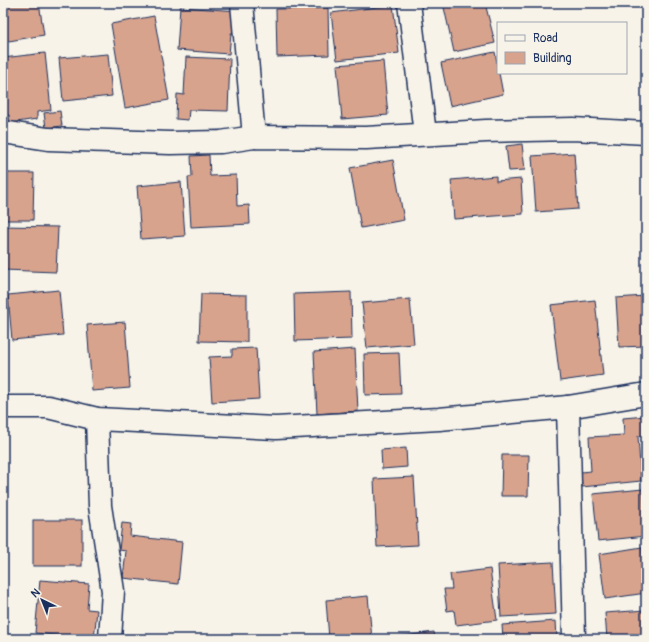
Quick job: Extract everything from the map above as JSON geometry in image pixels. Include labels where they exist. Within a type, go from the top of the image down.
[{"type":"street","points":[[242,3],[254,137]]},
{"type":"street","points":[[409,3],[425,134]]},
{"type":"street","points":[[3,132],[48,139],[170,142],[221,142],[254,137],[366,138],[425,134],[573,129],[646,133]]},
{"type":"street","points":[[3,407],[48,408],[97,419],[276,428],[439,419],[568,407],[646,394]]},
{"type":"street","points":[[568,407],[574,639]]},
{"type":"street","points":[[97,419],[100,506],[113,591],[110,639]]},
{"type":"building","points":[[3,3],[39,3],[44,35],[3,42]]},
{"type":"building","points":[[443,3],[485,3],[495,43],[454,52]]},
{"type":"building","points":[[393,5],[399,53],[337,60],[331,13]]},
{"type":"building","points":[[180,7],[239,11],[237,33],[231,33],[229,54],[177,50]]},
{"type":"building","points":[[328,8],[329,55],[277,57],[276,9]]},
{"type":"building","points":[[154,16],[169,100],[125,108],[111,24]]},
{"type":"building","points":[[495,52],[497,74],[499,74],[503,94],[450,106],[441,63]]},
{"type":"building","points":[[45,53],[51,110],[37,112],[37,119],[10,123],[9,115],[3,116],[3,58]]},
{"type":"building","points":[[108,54],[112,96],[63,101],[59,58]]},
{"type":"building","points":[[186,57],[230,59],[228,111],[189,110],[188,120],[176,119],[177,94],[184,95]]},
{"type":"building","points":[[383,61],[388,115],[342,119],[337,65]]},
{"type":"building","points":[[60,111],[62,126],[46,128],[44,113]]},
{"type":"building","points":[[522,144],[525,170],[509,171],[506,146]]},
{"type":"building","points":[[574,153],[578,209],[536,212],[532,156]]},
{"type":"building","points":[[209,155],[210,176],[236,175],[237,206],[249,205],[250,224],[191,227],[188,177],[192,177],[191,156]]},
{"type":"building","points":[[393,160],[404,220],[361,228],[350,168]]},
{"type":"building","points":[[3,173],[34,173],[33,220],[3,220]]},
{"type":"building","points":[[496,176],[496,181],[521,179],[523,214],[454,219],[451,180]]},
{"type":"building","points":[[181,182],[185,236],[141,239],[137,186]]},
{"type":"building","points":[[3,226],[58,227],[56,272],[3,270]]},
{"type":"building","points":[[59,290],[63,335],[12,340],[8,295]]},
{"type":"building","points":[[351,292],[352,339],[295,341],[294,294]]},
{"type":"building","points":[[201,294],[247,295],[247,342],[199,341]]},
{"type":"building","points":[[645,296],[646,346],[619,347],[616,298]]},
{"type":"building","points":[[410,299],[414,344],[367,348],[362,303]]},
{"type":"building","points":[[595,300],[603,375],[560,381],[551,305]]},
{"type":"building","points":[[125,322],[130,388],[92,391],[87,325]]},
{"type":"building","points":[[256,348],[259,399],[212,402],[209,357],[232,356],[232,349]]},
{"type":"building","points":[[355,349],[358,411],[317,414],[314,352]]},
{"type":"building","points":[[399,353],[401,394],[365,395],[364,354]]},
{"type":"building","points":[[646,416],[646,436],[638,436],[641,481],[582,487],[581,472],[591,471],[589,437],[624,435],[623,418]]},
{"type":"building","points":[[406,448],[407,467],[382,469],[381,450]]},
{"type":"building","points":[[502,455],[529,455],[528,496],[501,496]]},
{"type":"building","points":[[414,477],[418,545],[377,547],[374,479]]},
{"type":"building","points":[[643,489],[646,536],[598,541],[593,494]]},
{"type":"building","points":[[33,520],[82,520],[82,566],[33,566]]},
{"type":"building","points":[[122,523],[131,524],[130,536],[182,542],[178,584],[123,578],[126,551],[119,550]]},
{"type":"building","points":[[642,547],[646,593],[605,599],[599,554]]},
{"type":"building","points":[[553,562],[556,614],[501,617],[498,565]]},
{"type":"building","points":[[490,569],[497,620],[456,625],[454,610],[447,611],[444,589],[452,589],[450,574]]},
{"type":"building","points":[[40,580],[89,584],[87,609],[97,610],[94,639],[35,633]]},
{"type":"building","points":[[368,596],[372,639],[329,639],[326,600]]},
{"type":"building","points":[[646,610],[646,639],[607,639],[605,613]]},
{"type":"building","points":[[556,621],[557,639],[503,639],[502,625]]},
{"type":"building","points":[[434,632],[435,639],[397,639],[396,637]]}]
